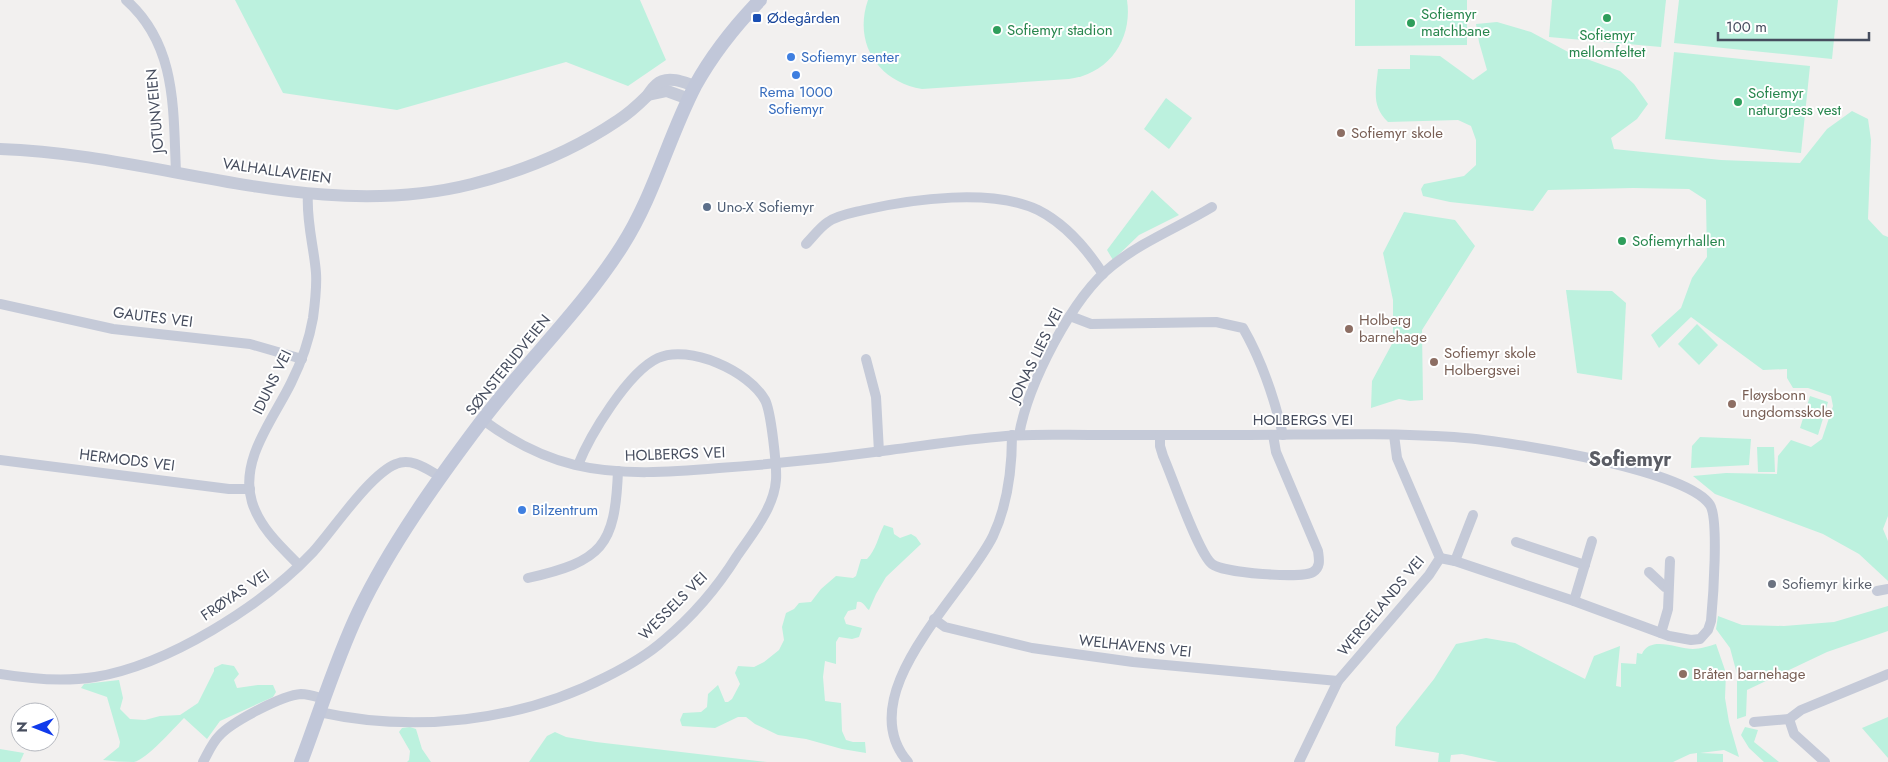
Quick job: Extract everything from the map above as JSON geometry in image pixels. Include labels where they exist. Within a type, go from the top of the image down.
[{"type":"main road","name":"SØNSTERUDVEIEN","points":[[301,762],[346,640],[368,593],[441,477],[483,420],[587,295],[623,245],[642,210],[696,86],[723,43],[760,0]]},
{"type":"street","name":"JOTUNVEIEN","points":[[126,0],[150,27],[166,61],[171,89],[176,172]]},
{"type":"street","name":"VALHALLAVEIEN","points":[[0,150],[70,154],[308,194],[347,196],[400,195],[444,190],[485,180],[572,147],[619,120],[648,95],[655,85],[666,80],[696,86]]},
{"type":"street","points":[[648,95],[666,90],[689,99]]},
{"type":"street","name":"IDUNS VEI","points":[[299,565],[265,528],[254,507],[250,489],[250,473],[258,448],[302,359],[313,319],[316,287],[308,215],[308,194]]},
{"type":"street","points":[[806,244],[827,222],[846,215],[911,201],[972,197],[1013,203],[1038,210],[1071,234],[1092,258],[1102,274]]},
{"type":"street","name":"JONAS LIES VEI","points":[[908,762],[899,751],[891,726],[895,696],[905,666],[934,619],[966,580],[993,536],[1009,487],[1016,435],[1030,394],[1061,330],[1082,297],[1102,274],[1130,253],[1212,208]]},
{"type":"street","name":"GAUTES VEI","points":[[0,304],[113,329],[250,344],[302,359]]},
{"type":"street","points":[[1070,316],[1091,324],[1216,322],[1242,328],[1251,342],[1276,403],[1278,435],[1276,452],[1318,551],[1320,562],[1317,569],[1312,573],[1298,575],[1237,572],[1218,568],[1211,564],[1204,556],[1163,456],[1160,446],[1160,435]]},
{"type":"street","name":"WESSELS VEI","points":[[203,762],[220,734],[241,720],[282,699],[294,695],[307,694],[332,715],[396,721],[435,721],[475,718],[524,709],[582,690],[619,671],[663,641],[710,594],[733,563],[772,500],[777,478],[770,413],[765,400],[756,388],[737,374],[717,362],[695,355],[672,355],[661,357],[651,362],[631,381],[600,422],[585,446],[578,466]]},
{"type":"street","points":[[866,359],[876,397],[879,452]]},
{"type":"street","name":"HOLBERGS VEI","points":[[483,420],[503,434],[540,453],[578,466],[618,471],[678,471],[775,464],[1016,435],[1394,436],[1453,437],[1494,441],[1602,461],[1643,471],[1682,485],[1697,492],[1708,501],[1712,509],[1714,546],[1713,596],[1711,621],[1708,630],[1700,639],[1691,640],[1680,639],[1661,633]]},
{"type":"street","name":"WERGELANDS VEI","points":[[1299,762],[1338,681],[1429,575],[1440,558],[1397,458],[1394,436]]},
{"type":"street","name":"HERMODS VEI","points":[[0,460],[229,489],[250,489]]},
{"type":"street","name":"FRØYAS VEI","points":[[0,674],[42,679],[81,679],[126,669],[172,650],[214,628],[257,600],[299,565],[375,480],[394,464],[411,463],[441,477]]},
{"type":"street","points":[[528,578],[553,572],[580,562],[591,555],[606,540],[613,521],[617,499],[618,471]]},
{"type":"street","points":[[1455,561],[1473,514]]},
{"type":"street","points":[[1574,601],[1592,541]]},
{"type":"street","points":[[1516,542],[1585,565]]},
{"type":"street","points":[[1440,558],[1455,561],[1574,601],[1661,633],[1668,609],[1670,561]]},
{"type":"street","points":[[1649,572],[1668,588]]},
{"type":"street","points":[[1877,591],[1888,589]]},
{"type":"street","name":"WELHAVENS VEI","points":[[934,619],[945,627],[1032,648],[1134,662],[1338,681]]},
{"type":"street","points":[[1754,722],[1789,719],[1801,710],[1888,674]]},
{"type":"street","points":[[1789,719],[1794,734],[1825,762]]},
{"type":"green space","points":[[235,0],[640,0],[666,60],[628,86],[566,62],[397,110],[283,93]]},
{"type":"green space","points":[[868,0],[1127,0],[1128,14],[1122,41],[1115,52],[1107,62],[1083,76],[1069,79],[922,89],[906,85],[893,78],[873,58],[867,45],[864,31],[864,16]]},
{"type":"green space","name":"Sofiemyr matchbane","points":[[1355,0],[1467,0],[1467,45],[1355,46]]},
{"type":"green space","name":"Sofiemyr mellomfeltet","points":[[1552,0],[1666,0],[1661,47],[1549,37]]},
{"type":"green space","points":[[1679,0],[1838,0],[1832,59],[1674,43]]},
{"type":"green space","points":[[1497,22],[1531,32],[1570,53],[1620,71],[1634,84],[1648,104],[1637,119],[1611,138],[1614,149],[1721,160],[1800,163],[1827,129],[1852,111],[1868,119],[1871,140],[1868,219],[1883,235],[1888,237],[1888,516],[1883,529],[1888,541],[1888,581],[1859,554],[1823,534],[1715,494],[1693,476],[1726,473],[1777,474],[1778,456],[1791,440],[1811,447],[1822,439],[1833,406],[1831,396],[1808,388],[1793,388],[1787,378],[1787,369],[1763,370],[1691,317],[1659,348],[1651,335],[1681,308],[1692,278],[1707,257],[1706,200],[1689,189],[1548,190],[1533,211],[1450,202],[1423,196],[1421,189],[1424,184],[1464,176],[1476,165],[1476,140],[1471,126],[1458,120],[1388,122],[1377,104],[1378,69],[1410,69],[1410,55],[1440,56],[1473,80],[1487,70],[1476,24]]},
{"type":"green space","name":"Sofiemyr naturgress vest","points":[[1674,52],[1810,66],[1801,153],[1665,139]]},
{"type":"green space","points":[[1166,98],[1192,118],[1169,149],[1144,129]]},
{"type":"green space","points":[[1152,190],[1179,215],[1139,235],[1113,260],[1107,250]]},
{"type":"green space","points":[[1404,212],[1455,220],[1475,246],[1422,330],[1423,400],[1410,401],[1399,399],[1371,408],[1372,381],[1393,342],[1393,300],[1383,253]]},
{"type":"green space","points":[[1566,290],[1612,291],[1626,303],[1622,380],[1577,373]]},
{"type":"green space","points":[[1697,324],[1718,345],[1699,365],[1678,344]]},
{"type":"green space","points":[[1810,396],[1828,402],[1818,435],[1800,428]]},
{"type":"green space","points":[[1700,437],[1751,439],[1749,465],[1691,468],[1692,446]]},
{"type":"green space","points":[[1757,447],[1774,447],[1775,472],[1758,472]]},
{"type":"green space","points":[[884,525],[893,528],[894,534],[900,538],[911,534],[921,544],[886,577],[869,610],[862,603],[857,602],[856,609],[848,611],[844,618],[846,624],[862,628],[859,637],[852,639],[839,637],[836,642],[836,664],[825,661],[823,677],[825,701],[841,703],[842,731],[846,740],[865,742],[866,753],[842,749],[806,739],[778,735],[755,724],[746,717],[738,717],[715,728],[682,726],[680,720],[683,713],[701,712],[707,707],[708,694],[718,685],[725,702],[732,699],[740,684],[735,673],[738,666],[754,667],[779,650],[784,640],[782,627],[786,613],[794,609],[799,603],[811,602],[821,589],[836,576],[853,578],[856,576],[861,559],[867,559],[870,555]]},
{"type":"green space","points":[[1888,606],[1888,631],[1827,652],[1747,690],[1746,716],[1737,719],[1737,674],[1730,648],[1716,629],[1718,616],[1742,625],[1784,626],[1834,622]]},
{"type":"green space","points":[[1486,638],[1515,643],[1585,679],[1594,656],[1620,646],[1616,686],[1621,687],[1621,663],[1636,664],[1637,653],[1642,654],[1651,645],[1665,644],[1693,649],[1716,644],[1726,673],[1725,698],[1729,722],[1739,757],[1724,750],[1700,753],[1723,754],[1723,762],[1697,762],[1697,753],[1690,754],[1673,762],[1498,762],[1462,754],[1451,755],[1450,762],[1438,762],[1439,753],[1395,746],[1396,727],[1434,679],[1456,644]]},
{"type":"green space","points":[[222,664],[234,666],[239,674],[234,680],[237,688],[273,685],[276,692],[273,697],[220,721],[207,739],[184,718],[153,750],[139,760],[122,762],[103,760],[119,747],[120,742],[107,697],[81,688],[84,684],[119,680],[123,698],[120,709],[130,719],[145,720],[160,716],[180,715],[198,703],[214,668]]},
{"type":"green space","points":[[1888,717],[1888,758],[1862,728]]},
{"type":"green space","points":[[410,727],[416,729],[422,749],[431,762],[407,762],[410,751],[399,732],[402,728]]},
{"type":"green space","points":[[1745,727],[1758,730],[1754,742],[1779,762],[1764,762],[1749,748],[1741,735]]},
{"type":"green space","points":[[555,732],[566,737],[596,742],[767,762],[529,762],[547,736]]},
{"type":"green space","points":[[0,749],[24,753],[20,762],[0,762]]},
{"type":"place","name":"Ødegården","points":[[757,18]]},
{"type":"place","name":"Sofiemyr mellomfeltet","points":[[1607,18]]},
{"type":"place","name":"Sofiemyr matchbane","points":[[1411,23]]},
{"type":"place","name":"Sofiemyr stadion","points":[[997,30]]},
{"type":"place","name":"Sofiemyr senter","points":[[791,57]]},
{"type":"place","name":"Rema 1000 Sofiemyr","points":[[796,75]]},
{"type":"place","name":"Sofiemyr naturgress vest","points":[[1738,102]]},
{"type":"place","name":"Sofiemyr skole","points":[[1341,133]]},
{"type":"place","name":"Uno-X Sofiemyr","points":[[707,207]]},
{"type":"place","name":"Sofiemyrhallen","points":[[1622,241]]},
{"type":"place","name":"Holberg barnehage","points":[[1349,329]]},
{"type":"place","name":"Sofiemyr skole Holbergsvei","points":[[1434,362]]},
{"type":"place","name":"Fløysbonn ungdomsskole","points":[[1732,404]]},
{"type":"place","name":"Bilzentrum","points":[[522,510]]},
{"type":"place","name":"Sofiemyr kirke","points":[[1772,584]]},
{"type":"place","name":"Bråten barnehage","points":[[1683,674]]},
{"type":"district","name":"Sofiemyr","points":[[1630,459]]}]
